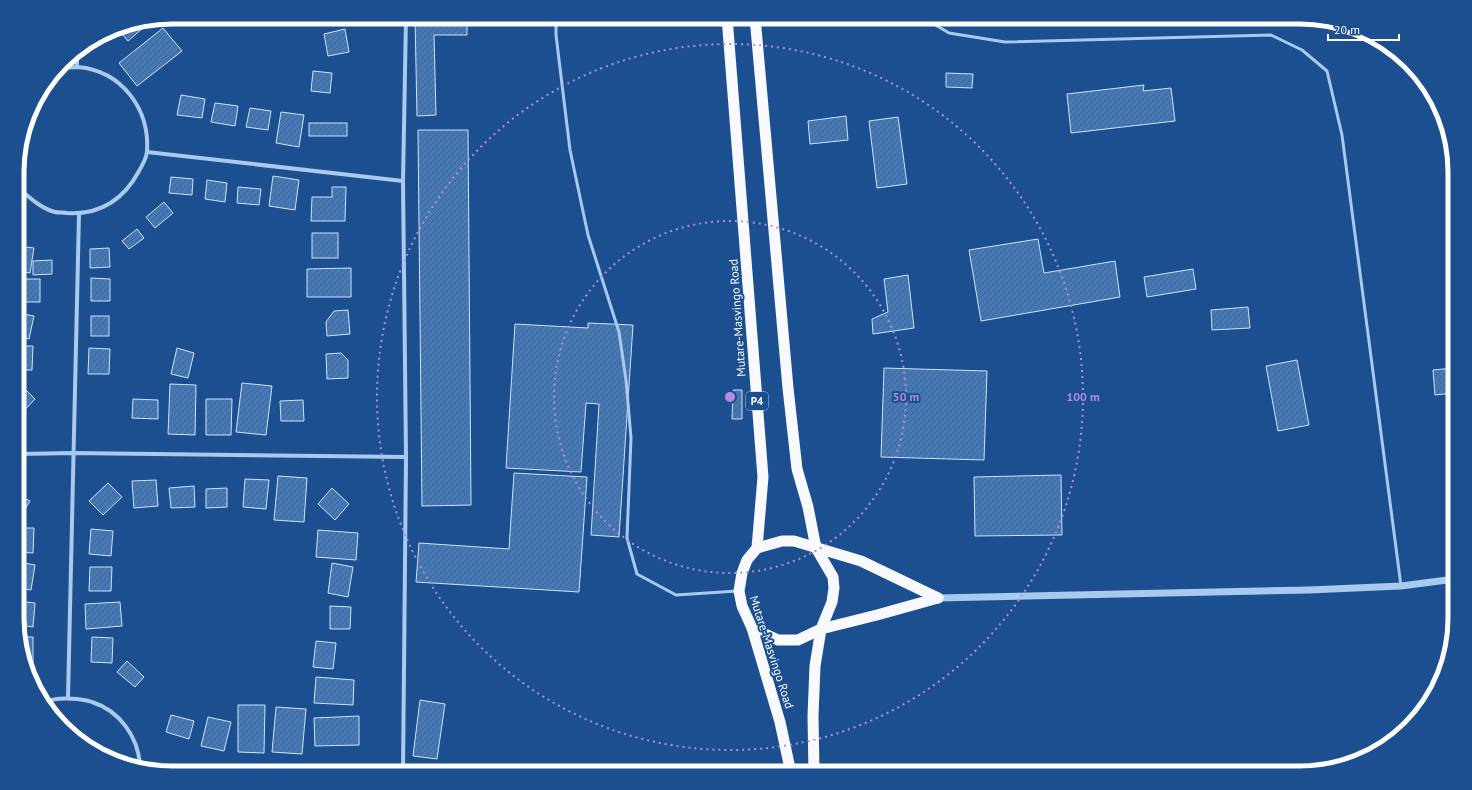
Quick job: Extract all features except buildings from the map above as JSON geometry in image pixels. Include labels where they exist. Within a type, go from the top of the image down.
[{"type":"highway","name":"Mutare-Masvingo Road","points":[[728,24],[763,478],[757,548],[747,560],[742,573],[739,591],[742,606],[752,628],[780,722],[789,766]]},
{"type":"highway","name":"Mutare-Masvingo Road","points":[[756,24],[788,388],[796,454],[816,548],[833,577],[834,588],[832,602],[821,629],[814,673],[814,766]]},
{"type":"highway","points":[[757,548],[772,543],[794,541],[861,561],[938,598]]},
{"type":"highway","points":[[752,628],[778,640],[798,640],[821,629],[938,598]]},
{"type":"street","points":[[403,766],[406,457],[403,181],[406,24]]},
{"type":"street","points":[[77,59],[77,67]]},
{"type":"street","points":[[24,194],[33,202],[55,212],[79,214],[100,209],[118,198],[132,184],[142,166],[147,152],[145,122],[135,100],[120,83],[100,71],[77,67],[66,68]]},
{"type":"street","points":[[147,152],[403,181]]},
{"type":"street","points":[[68,698],[79,214]]},
{"type":"street","points":[[24,454],[73,453],[406,457]]},
{"type":"street","points":[[938,598],[1309,590],[1401,586],[1448,580]]},
{"type":"street","points":[[50,702],[68,698],[92,702],[113,713],[129,730],[139,752],[140,762]]},
{"type":"lane","points":[[556,24],[556,36],[570,150],[588,235],[619,332],[626,380],[631,438],[627,538],[637,574],[676,595],[739,591]]},
{"type":"lane","points":[[934,24],[949,33],[1005,42],[1271,35],[1302,50],[1327,71],[1342,135],[1401,586]]}]
